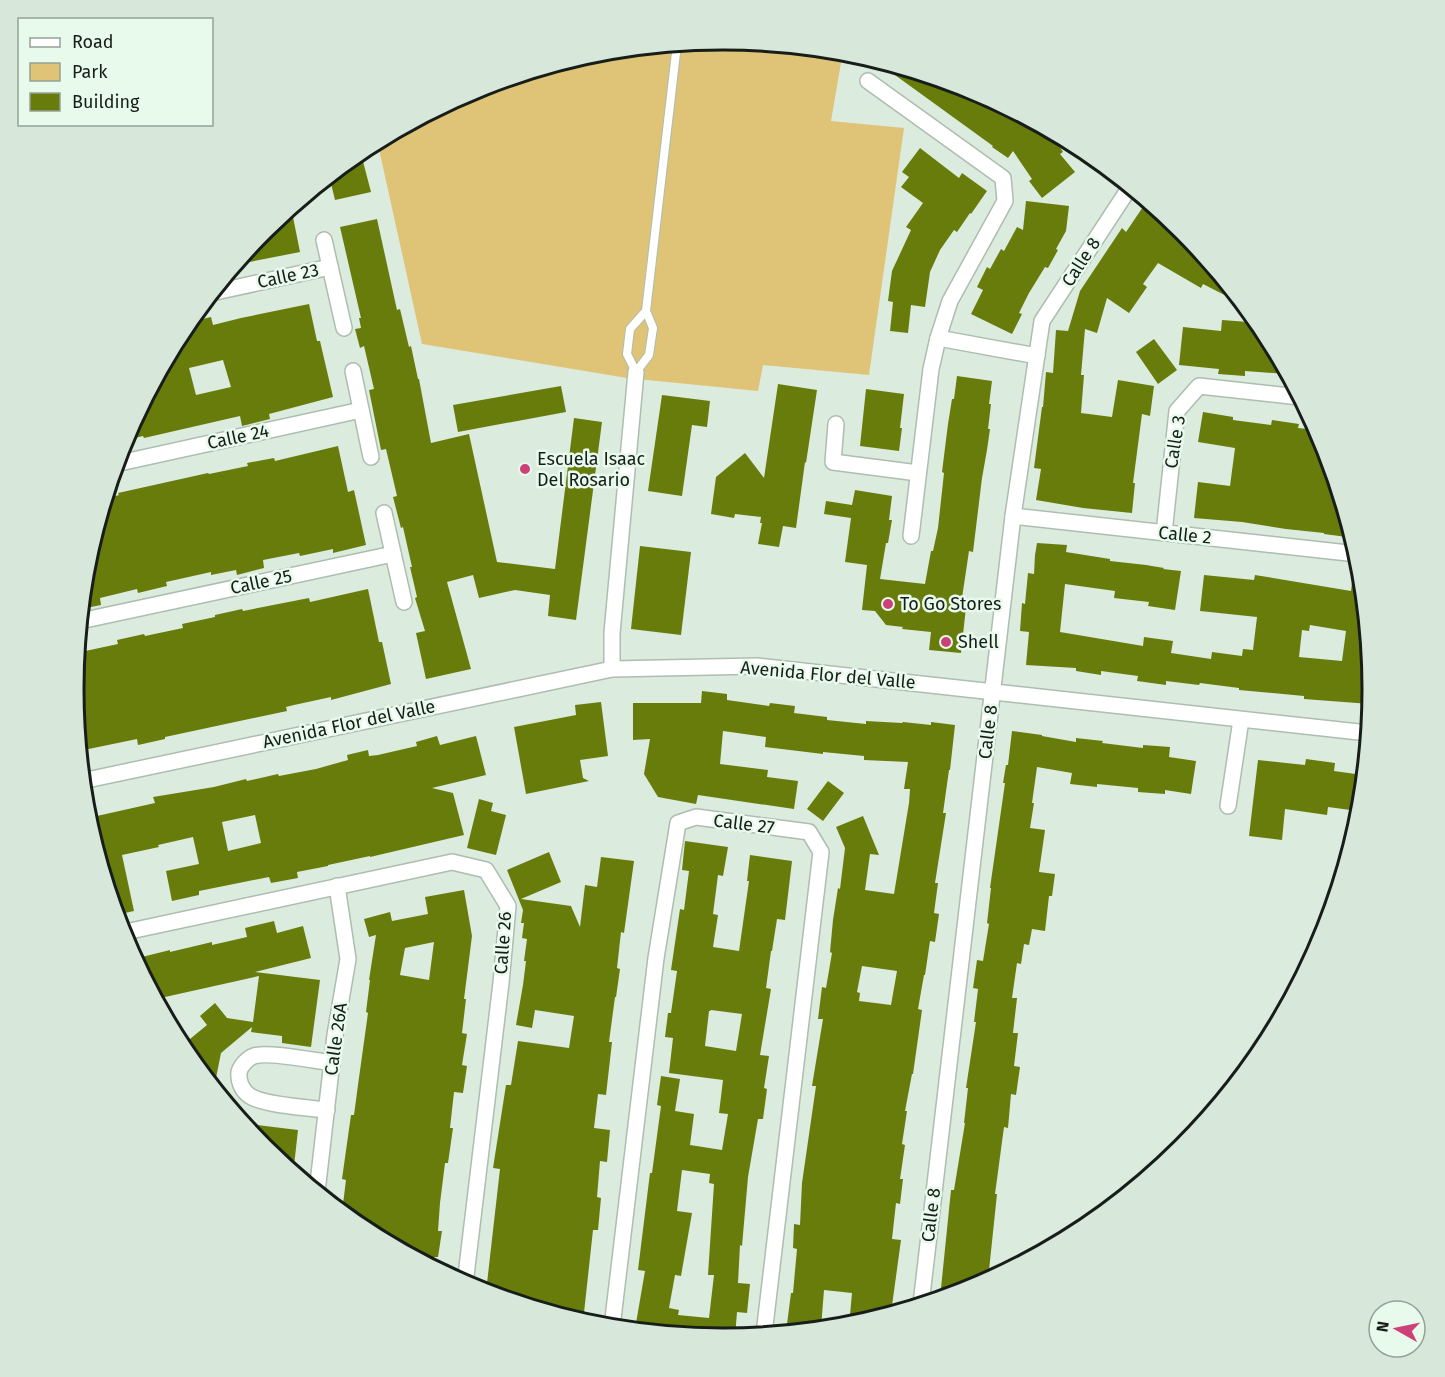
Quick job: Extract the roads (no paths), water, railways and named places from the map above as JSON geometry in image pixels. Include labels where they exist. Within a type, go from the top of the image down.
[{"type":"street","points":[[868,81],[1002,178],[1005,201],[950,301],[938,338],[931,369],[911,536]]},
{"type":"street","name":"Calle 8","points":[[922,1296],[1013,516],[1042,321],[1125,193]]},
{"type":"street","points":[[324,240],[344,328]]},
{"type":"street","name":"Calle 23","points":[[224,290],[330,267]]},
{"type":"street","points":[[938,338],[1037,356]]},
{"type":"street","points":[[353,371],[371,457]]},
{"type":"street","points":[[612,669],[612,633],[636,372]]},
{"type":"street","name":"Calle 3","points":[[1164,533],[1177,411],[1198,386],[1291,396]]},
{"type":"street","name":"Calle 24","points":[[125,462],[361,410]]},
{"type":"street","points":[[836,424],[833,462],[918,473]]},
{"type":"street","points":[[384,513],[404,602]]},
{"type":"street","name":"Calle 2","points":[[1013,516],[1347,553]]},
{"type":"street","name":"Calle 25","points":[[88,619],[393,554]]},
{"type":"street","name":"Avenida Flor del Valle","points":[[90,779],[612,669],[757,666],[1360,732]]},
{"type":"street","points":[[1228,806],[1241,720]]},
{"type":"street","name":"Calle 27","points":[[613,1318],[656,958],[678,823],[696,817],[809,832],[821,852],[765,1326]]},
{"type":"street","name":"Calle 26","points":[[131,931],[452,862],[486,870],[508,906],[466,1274]]},
{"type":"street","name":"Calle 26A","points":[[318,1183],[332,1063],[348,958],[337,886]]},
{"type":"street","points":[[327,1110],[261,1101],[249,1096],[240,1086],[239,1072],[243,1064],[253,1056],[264,1054],[332,1063]]},
{"type":"lane","points":[[646,311],[630,329],[627,354],[636,372],[649,355],[652,328],[646,311],[676,51]]},
{"type":"place","name":"Escuela Isaac Del Rosario","points":[[525,469]]},
{"type":"place","name":"To Go Stores","points":[[888,604]]},
{"type":"place","name":"Shell","points":[[946,642]]}]
